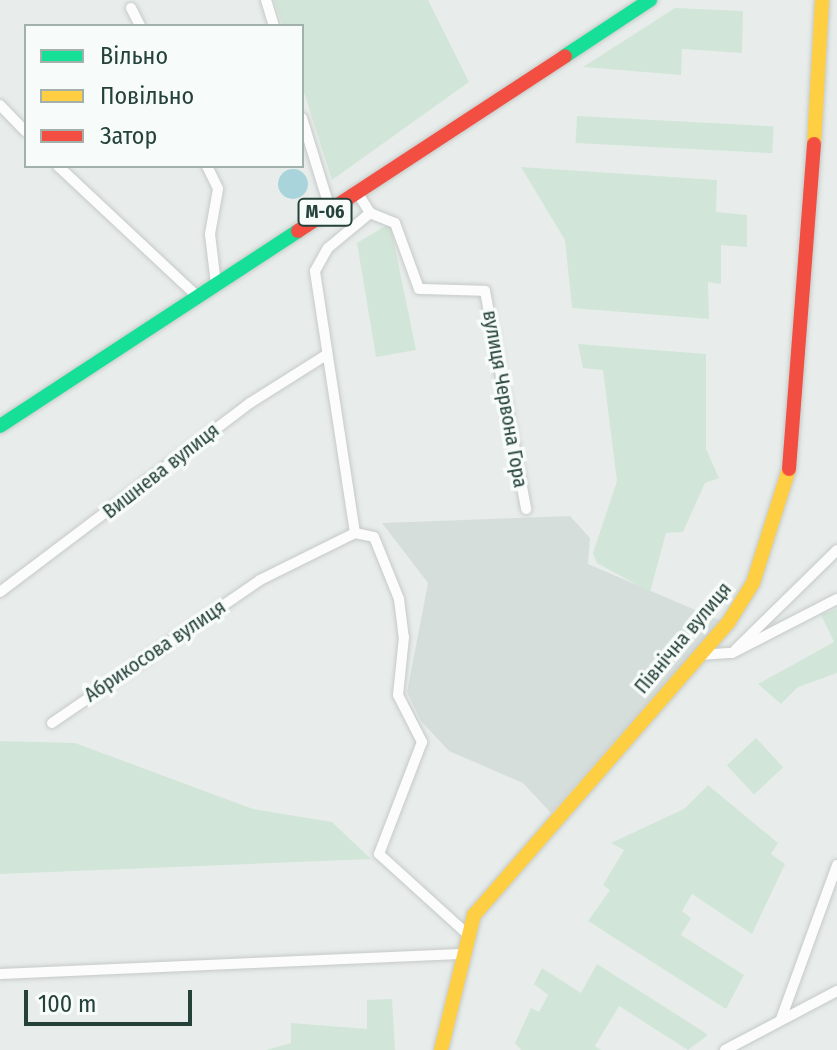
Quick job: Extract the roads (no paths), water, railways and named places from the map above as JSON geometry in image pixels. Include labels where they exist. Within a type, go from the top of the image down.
[{"type":"main road","name":"М-06","points":[[0,426],[650,0]]},
{"type":"main road","name":"Північна вулиця","points":[[441,1050],[466,933],[494,885],[700,655],[753,583],[788,481],[822,0]]},
{"type":"street","points":[[266,0],[273,24]]},
{"type":"street","points":[[131,8],[139,24]]},
{"type":"street","points":[[0,105],[24,130]]},
{"type":"street","points":[[304,124],[330,209]]},
{"type":"street","points":[[60,168],[197,296]]},
{"type":"street","points":[[208,168],[218,189],[210,234],[216,284]]},
{"type":"street","name":"вулиця Червона Гора","points":[[357,192],[370,213],[395,223],[419,289],[485,291],[526,509]]},
{"type":"street","points":[[370,213],[318,262],[321,319],[355,533],[374,537],[399,599],[404,637],[398,695],[422,742],[379,854],[466,933]]},
{"type":"street","name":"Вишнева вулиця","points":[[0,592],[250,403],[326,355]]},
{"type":"street","name":"Абрикосова вулиця","points":[[52,723],[260,580],[355,533]]},
{"type":"street","points":[[732,653],[837,550]]},
{"type":"street","points":[[700,655],[732,653],[837,599]]},
{"type":"street","points":[[781,1019],[837,865]]},
{"type":"street","points":[[0,974],[461,954]]},
{"type":"street","points":[[725,1050],[837,991]]},
{"type":"water","points":[[293,169],[304,173],[308,184],[304,195],[293,199],[282,195],[278,184],[282,173]]}]
